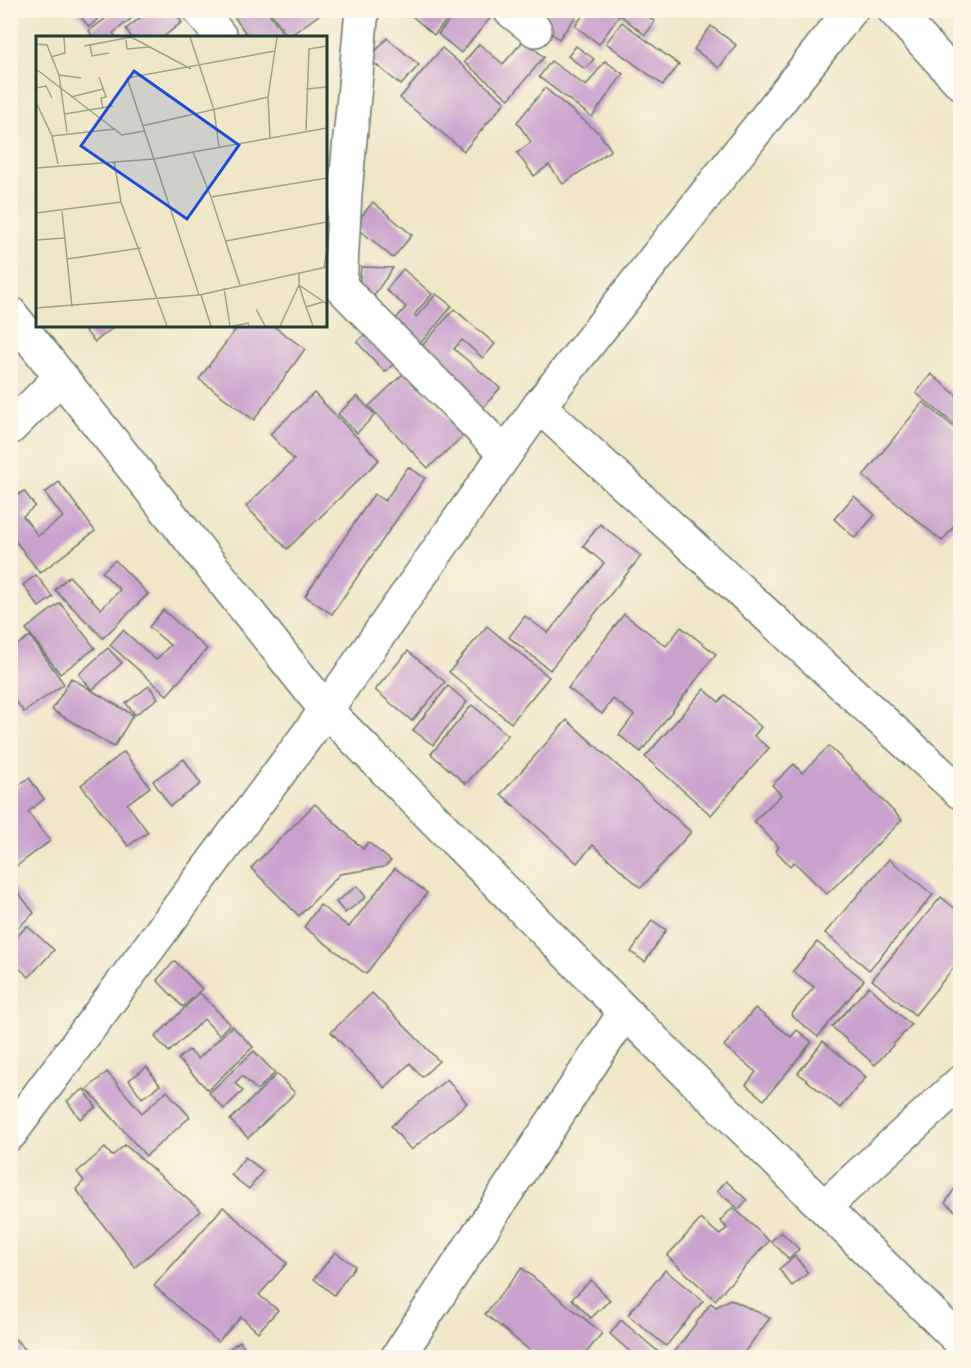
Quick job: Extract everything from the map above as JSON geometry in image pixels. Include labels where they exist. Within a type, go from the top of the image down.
[{"type":"street","points":[[200,10],[220,36]]},
{"type":"street","points":[[362,10],[335,181],[340,286],[506,454]]},
{"type":"street","points":[[10,1134],[326,710],[539,406],[850,10]]},
{"type":"street","points":[[894,10],[960,82]]},
{"type":"street","points":[[10,313],[326,710],[625,1012],[960,1341]]},
{"type":"street","points":[[10,428],[61,377]]},
{"type":"street","points":[[539,406],[960,792]]},
{"type":"street","points":[[397,1358],[625,1012]]},
{"type":"street","points":[[825,1206],[960,1083]]},
{"type":"building","points":[[75,10],[108,10],[89,27]]},
{"type":"building","points":[[117,10],[126,10],[132,18],[113,33],[115,36],[93,36],[89,31]]},
{"type":"building","points":[[150,10],[173,10],[182,22],[164,36],[131,36],[126,29]]},
{"type":"building","points":[[239,10],[267,10],[285,36],[248,36],[233,15]]},
{"type":"building","points":[[269,10],[326,10],[289,36]]},
{"type":"building","points":[[405,10],[455,10],[434,35]]},
{"type":"building","points":[[458,10],[484,10],[492,16],[461,53],[438,34]]},
{"type":"building","points":[[521,10],[570,10],[577,15],[559,39]]},
{"type":"building","points":[[587,10],[640,10],[655,22],[645,35],[620,15],[599,44],[575,26]]},
{"type":"building","points":[[622,22],[679,65],[663,85],[606,43]]},
{"type":"building","points":[[711,26],[736,45],[719,68],[694,49]]},
{"type":"building","points":[[387,38],[419,65],[401,85],[369,59]]},
{"type":"building","points":[[524,40],[544,57],[509,99],[464,62],[479,44],[503,64]]},
{"type":"building","points":[[576,46],[594,59],[585,69],[568,56]]},
{"type":"building","points":[[442,48],[505,102],[464,151],[400,98]]},
{"type":"building","points":[[551,61],[586,86],[605,61],[623,74],[592,117],[539,77]]},
{"type":"building","points":[[545,88],[600,134],[611,150],[563,184],[549,165],[534,176],[517,153],[531,142],[517,122]]},
{"type":"building","points":[[373,202],[412,235],[393,258],[354,225]]},
{"type":"building","points":[[361,267],[393,268],[372,298],[359,289]]},
{"type":"building","points":[[403,269],[432,294],[414,315],[416,317],[436,294],[452,306],[414,351],[388,328],[406,307],[386,290]]},
{"type":"building","points":[[454,309],[495,344],[483,358],[462,340],[454,349],[500,388],[482,409],[416,353]]},
{"type":"building","points":[[375,325],[403,355],[385,372],[357,342]]},
{"type":"building","points":[[82,327],[114,327],[95,342]]},
{"type":"building","points":[[237,327],[274,327],[305,349],[254,420],[199,379]]},
{"type":"building","points":[[405,372],[464,435],[428,468],[369,406]]},
{"type":"building","points":[[931,374],[960,398],[960,429],[916,393]]},
{"type":"building","points":[[314,393],[379,460],[287,549],[246,506],[294,460],[270,434]]},
{"type":"building","points":[[357,396],[375,415],[357,433],[338,414]]},
{"type":"building","points":[[923,402],[960,432],[960,519],[942,541],[863,476]]},
{"type":"building","points":[[408,467],[425,478],[332,614],[305,596],[374,494],[385,501]]},
{"type":"building","points":[[59,482],[95,531],[40,573],[10,534],[10,500],[24,491],[35,506],[23,516],[38,536],[63,517],[45,493]]},
{"type":"building","points":[[854,496],[875,515],[855,538],[834,519]]},
{"type":"building","points":[[600,524],[641,556],[550,670],[509,637],[525,616],[548,633],[604,563],[583,546]]},
{"type":"building","points":[[115,560],[148,594],[103,638],[55,590],[69,576],[101,609],[120,590],[102,572]]},
{"type":"building","points":[[36,575],[53,597],[39,607],[23,585]]},
{"type":"building","points":[[60,603],[95,648],[60,674],[26,629]]},
{"type":"building","points":[[163,610],[207,649],[167,695],[110,645],[123,630],[156,660],[170,645],[149,627]]},
{"type":"building","points":[[624,614],[666,646],[681,627],[716,654],[641,752],[619,735],[634,715],[613,699],[602,714],[568,688]]},
{"type":"building","points":[[487,626],[549,677],[511,723],[449,672]]},
{"type":"building","points":[[30,636],[64,684],[24,712],[10,694],[10,650]]},
{"type":"building","points":[[108,648],[122,663],[92,690],[79,674]]},
{"type":"building","points":[[408,651],[445,682],[412,721],[375,690]]},
{"type":"building","points":[[71,678],[133,715],[114,747],[52,710]]},
{"type":"building","points":[[149,686],[158,698],[135,715],[126,703]]},
{"type":"building","points":[[448,686],[467,702],[433,745],[413,730]]},
{"type":"building","points":[[704,689],[719,702],[725,695],[761,727],[754,736],[769,748],[711,815],[645,757]]},
{"type":"building","points":[[472,705],[508,735],[466,784],[431,754]]},
{"type":"building","points":[[567,720],[691,832],[641,888],[593,845],[577,863],[501,794]]},
{"type":"building","points":[[829,746],[902,820],[827,894],[794,862],[790,866],[776,851],[779,847],[754,821],[781,795],[772,785],[794,764],[802,773]]},
{"type":"building","points":[[124,752],[150,787],[127,804],[148,832],[128,846],[81,785]]},
{"type":"building","points":[[184,759],[201,784],[170,806],[153,781]]},
{"type":"building","points":[[29,778],[44,799],[28,812],[50,841],[10,871],[10,791]]},
{"type":"building","points":[[315,804],[363,849],[368,842],[391,861],[384,867],[340,874],[299,916],[251,868]]},
{"type":"building","points":[[889,859],[933,895],[869,970],[825,933]]},
{"type":"building","points":[[960,864],[960,880],[953,870]]},
{"type":"building","points":[[395,868],[427,893],[366,974],[304,927],[320,905],[349,927]]},
{"type":"building","points":[[10,882],[34,913],[10,935]]},
{"type":"building","points":[[357,886],[366,897],[345,913],[336,902]]},
{"type":"building","points":[[941,897],[958,911],[960,908],[960,960],[915,1015],[872,980]]},
{"type":"building","points":[[652,920],[666,930],[645,962],[631,952]]},
{"type":"building","points":[[27,926],[54,950],[29,977],[10,960],[10,944]]},
{"type":"building","points":[[817,942],[864,980],[818,1037],[791,1015],[814,987],[793,971]]},
{"type":"building","points":[[175,961],[202,989],[183,1007],[157,980]]},
{"type":"building","points":[[869,986],[911,1025],[875,1065],[832,1027]]},
{"type":"building","points":[[200,993],[230,1024],[219,1035],[204,1019],[169,1052],[155,1037]]},
{"type":"building","points":[[372,993],[439,1061],[422,1077],[410,1063],[385,1088],[331,1032]]},
{"type":"building","points":[[755,1008],[791,1037],[797,1030],[812,1042],[764,1100],[746,1085],[756,1072],[724,1046]]},
{"type":"building","points":[[232,1026],[253,1047],[208,1090],[178,1059],[189,1050],[198,1059]]},
{"type":"building","points":[[823,1041],[866,1077],[840,1108],[798,1073]]},
{"type":"building","points":[[254,1051],[275,1073],[257,1090],[242,1076],[235,1083],[243,1091],[224,1109],[209,1093]]},
{"type":"building","points":[[147,1067],[160,1085],[142,1098],[129,1080]]},
{"type":"building","points":[[107,1072],[142,1113],[167,1091],[190,1117],[146,1156],[87,1089]]},
{"type":"building","points":[[277,1074],[295,1093],[248,1138],[230,1120]]},
{"type":"building","points":[[447,1079],[467,1103],[411,1150],[391,1126]]},
{"type":"building","points":[[84,1089],[96,1107],[80,1119],[67,1101]]},
{"type":"building","points":[[125,1145],[201,1211],[135,1267],[76,1189],[84,1181],[77,1172],[105,1148],[112,1156]]},
{"type":"building","points":[[245,1157],[263,1171],[249,1189],[231,1175]]},
{"type":"building","points":[[726,1181],[747,1200],[739,1209],[717,1191]]},
{"type":"building","points":[[960,1181],[960,1214],[945,1203]]},
{"type":"building","points":[[223,1207],[287,1263],[259,1295],[278,1310],[258,1332],[241,1317],[218,1342],[154,1286]]},
{"type":"building","points":[[733,1207],[769,1241],[715,1300],[667,1256],[701,1219],[720,1235],[727,1228],[720,1221]]},
{"type":"building","points":[[781,1232],[799,1249],[789,1259],[771,1241]]},
{"type":"building","points":[[335,1252],[355,1266],[334,1295],[314,1279]]},
{"type":"building","points":[[795,1256],[808,1273],[792,1286],[779,1269]]},
{"type":"building","points":[[522,1268],[602,1333],[582,1358],[539,1358],[485,1314]]},
{"type":"building","points":[[665,1270],[703,1301],[666,1346],[628,1315]]},
{"type":"building","points":[[591,1280],[610,1300],[591,1318],[572,1299]]},
{"type":"building","points":[[730,1299],[770,1318],[740,1358],[670,1358],[711,1303],[716,1307]]},
{"type":"building","points":[[621,1320],[661,1354],[658,1358],[637,1358],[610,1334]]},
{"type":"building","points":[[10,1334],[25,1349],[16,1358],[10,1358]]},
{"type":"building","points":[[240,1341],[252,1358],[222,1358],[221,1355]]}]
